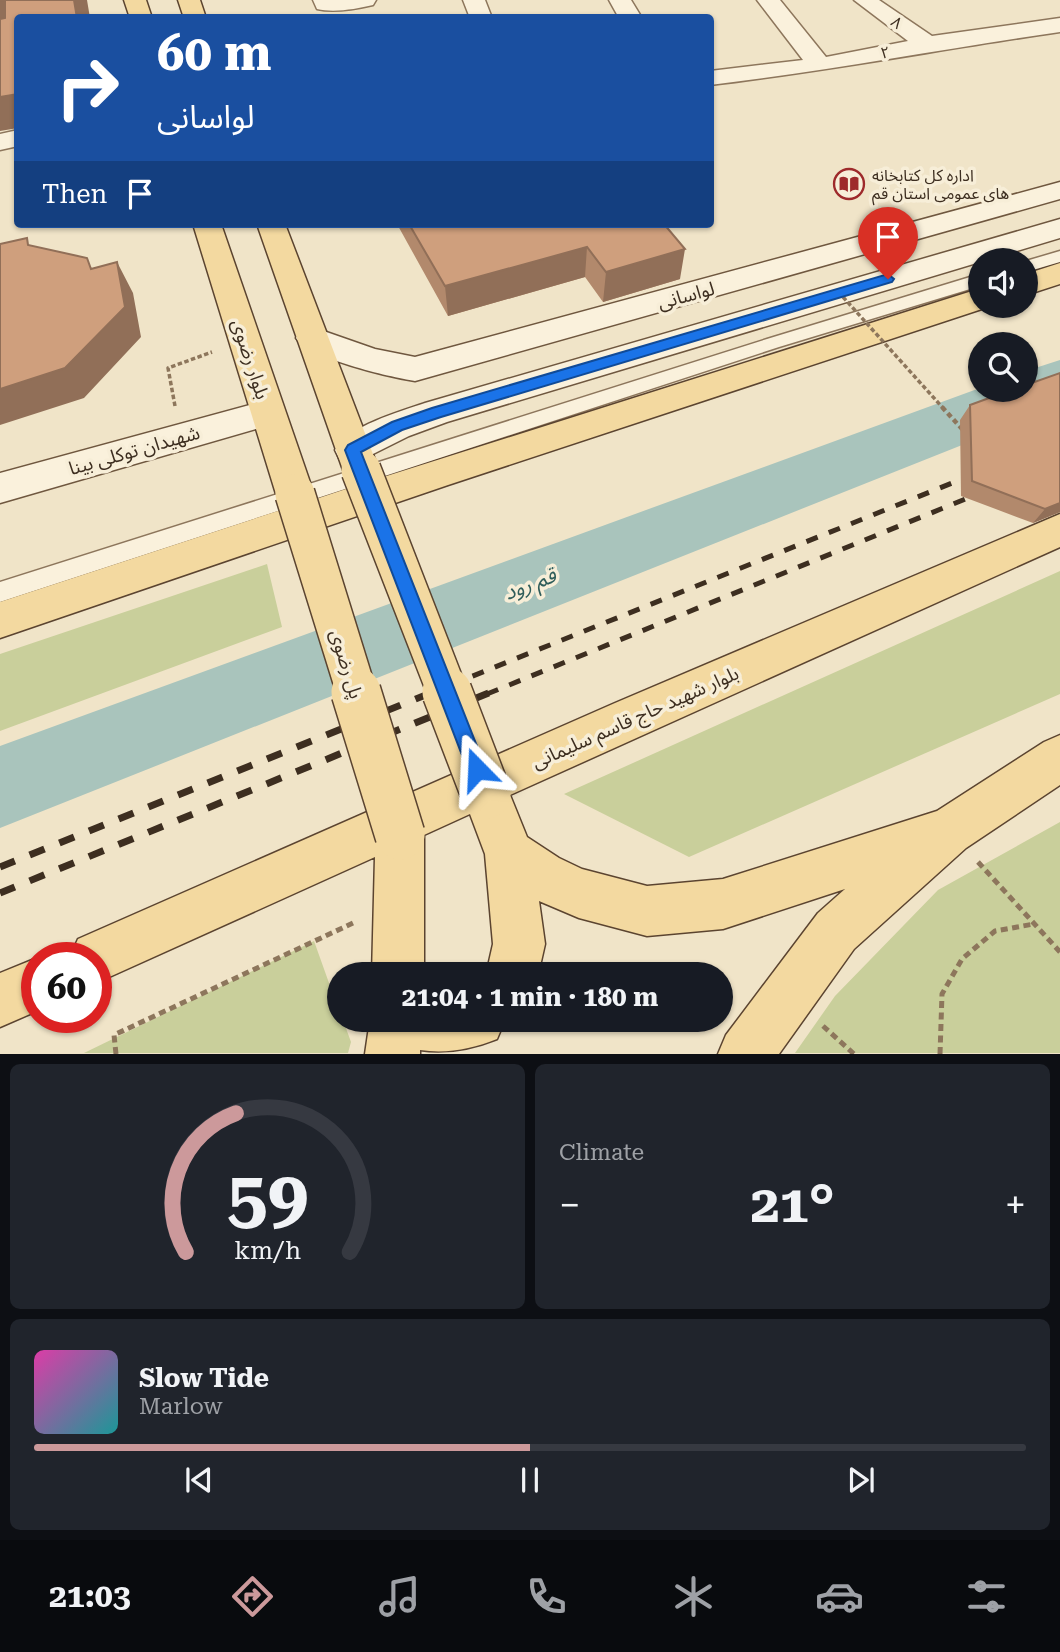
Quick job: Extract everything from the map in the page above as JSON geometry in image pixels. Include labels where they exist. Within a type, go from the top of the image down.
[{"type":"main road","points":[[324,2],[365,0]]},
{"type":"main road","points":[[768,0],[820,65]]},
{"type":"main road","name":"۸","points":[[865,0],[928,44]]},
{"type":"main road","name":"۲","points":[[714,78],[820,65],[928,44],[1060,25]]},
{"type":"main road","name":"لواسانی","points":[[312,338],[383,365],[415,369],[1060,190]]},
{"type":"main road","name":"بلوار رضوی","points":[[208,228],[295,494]]},
{"type":"main road","points":[[272,228],[357,460],[509,854],[519,944],[515,962]]},
{"type":"main road","points":[[357,460],[397,426],[437,412],[1060,228]]},
{"type":"main road","points":[[1038,281],[1060,274]]},
{"type":"main road","points":[[0,620],[448,470],[968,303]]},
{"type":"main road","points":[[415,369],[402,379],[397,392],[403,405],[418,413],[437,412]]},
{"type":"main road","name":"شهیدان توکلی بینا","points":[[0,488],[268,412]]},
{"type":"main road","name":"پل رضوی","points":[[295,494],[400,835],[398,962]]},
{"type":"main road","name":"بلوار شهید حاج قاسم سلیمانی","points":[[112,950],[1060,530]]},
{"type":"main road","points":[[745,1054],[836,931],[950,831],[1060,758]]},
{"type":"main road","points":[[509,854],[541,876],[579,894],[647,911],[723,904],[950,831]]},
{"type":"main road","points":[[0,1000],[21,991]]},
{"type":"main road","points":[[392,1054],[395,1032]]},
{"type":"lane","points":[[1038,263],[1060,256]]},
{"type":"lane","points":[[0,592],[760,348],[968,285]]},
{"type":"path","points":[[843,297],[967,435]]},
{"type":"path","points":[[950,831],[1060,952]]},
{"type":"path","points":[[116,1054],[114,1035],[399,902]]},
{"type":"path","points":[[940,1054],[942,994],[962,959],[995,931],[1034,924]]},
{"type":"green space","points":[[267,564],[282,627],[0,731],[0,654]]},
{"type":"green space","points":[[1060,571],[1060,694],[689,857],[564,794]]},
{"type":"green space","points":[[1060,822],[1060,1053],[795,1053],[835,996],[938,890]]},
{"type":"green space","points":[[314,941],[327,977],[327,1032],[347,1032],[351,1042],[348,1053],[84,1053]]},
{"type":"building","points":[[5,0],[74,0],[76,14],[14,14],[14,95],[0,97],[0,19],[5,18]]},
{"type":"building","points":[[411,228],[667,228],[685,249],[606,272],[587,247],[445,286]]},
{"type":"building","points":[[27,238],[28,245],[87,258],[91,269],[117,262],[125,307],[65,368],[0,389],[0,244]]},
{"type":"building","points":[[1060,373],[1060,503],[1045,509],[972,481],[970,405],[978,402],[1038,402],[1038,381]]},
{"type":"waterway","name":"قم رود","points":[[0,787],[1060,382]]},
{"type":"railway","points":[[428,694],[977,473]]},
{"type":"railway","points":[[487,694],[985,491]]},
{"type":"railway","points":[[0,867],[433,692]]},
{"type":"railway","points":[[0,893],[491,692]]},
{"type":"place","name":"اداره کل کتابخانه های عمومی استان قم","points":[[849,184]]},
{"type":"route","points":[[477,769],[353,450],[397,426],[437,412],[888,279]]}]
